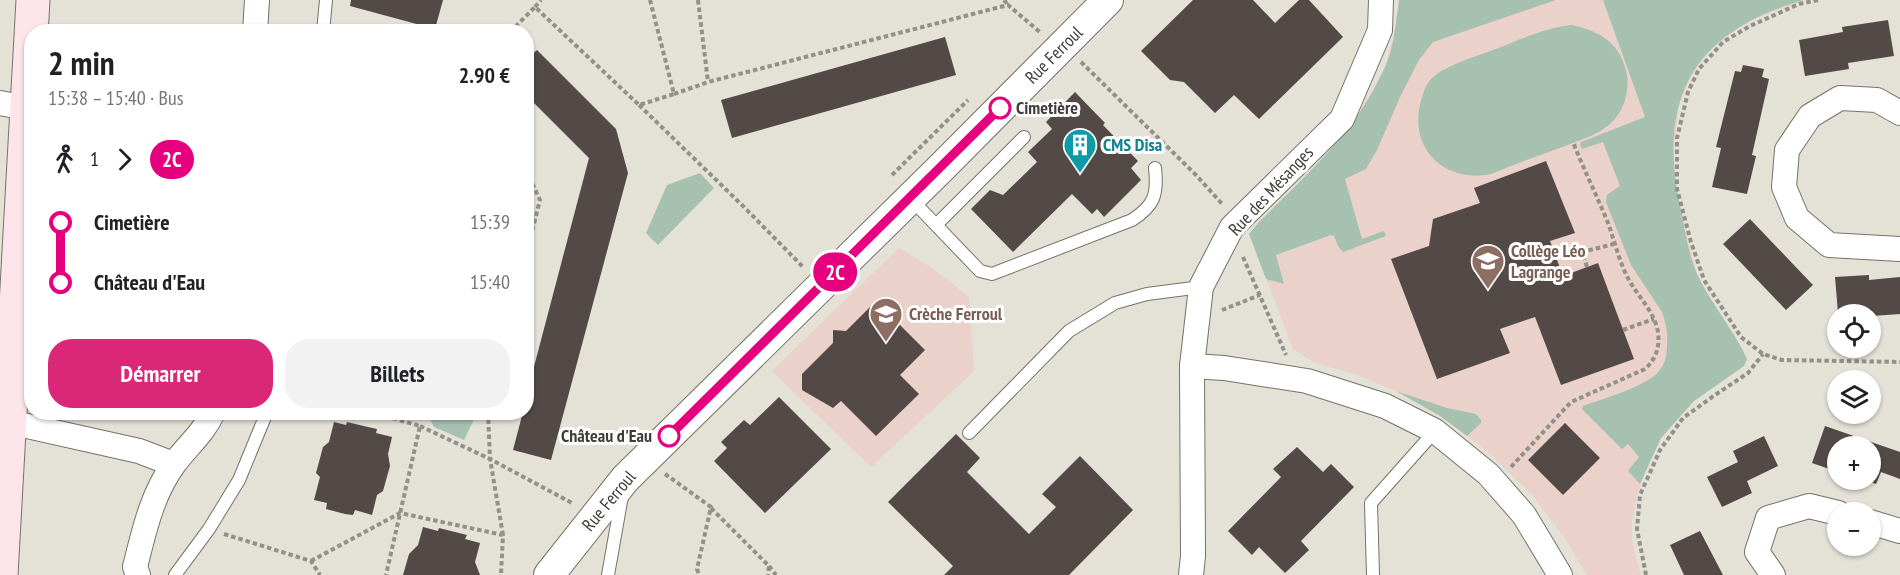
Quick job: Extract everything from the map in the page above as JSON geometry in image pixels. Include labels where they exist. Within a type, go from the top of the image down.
[{"type":"main road","points":[[29,24],[33,0]]},
{"type":"main road","points":[[1,575],[14,105],[24,50]]},
{"type":"street","points":[[255,24],[256,0]]},
{"type":"street","name":"Rue Ferroul","points":[[549,575],[635,470],[1108,0]]},
{"type":"street","name":"Rue des Mésanges","points":[[1191,575],[1193,555],[1192,366],[1201,287],[1232,227],[1342,119],[1380,30],[1381,0]]},
{"type":"street","points":[[1900,113],[1876,100],[1840,98],[1810,116],[1787,150],[1784,187],[1797,218],[1829,244],[1900,249]]},
{"type":"street","points":[[1192,366],[1224,368],[1307,381],[1385,406],[1435,431],[1488,474],[1524,515],[1560,575]]},
{"type":"street","points":[[138,575],[135,567],[151,507],[173,464],[207,426],[210,420]]},
{"type":"street","points":[[5,421],[139,451],[173,464]]},
{"type":"street","points":[[1773,575],[1757,552],[1768,518],[1809,506],[1827,510]]},
{"type":"street","points":[[1881,525],[1900,531]]},
{"type":"lane","points":[[324,24],[326,0]]},
{"type":"lane","points":[[937,224],[1024,137]]},
{"type":"lane","points":[[911,198],[980,271],[992,274],[1132,220],[1147,210],[1153,199],[1157,186],[1155,168]]},
{"type":"lane","points":[[969,433],[1069,331],[1115,303],[1146,294],[1201,287]]},
{"type":"lane","points":[[175,575],[209,529],[239,480],[264,420]]},
{"type":"lane","points":[[1373,575],[1371,503],[1435,431]]},
{"type":"lane","points":[[608,575],[635,470]]},
{"type":"path","points":[[518,24],[541,0]]},
{"type":"path","points":[[650,0],[674,94]]},
{"type":"path","points":[[698,0],[708,82]]},
{"type":"path","points":[[1004,0],[1037,31],[1064,45],[1222,203],[1232,227]]},
{"type":"path","points":[[1818,0],[1799,4],[1750,26],[1723,42],[1699,69],[1688,92],[1677,138],[1677,189],[1690,242],[1704,280],[1741,337],[1763,354],[1782,360],[1900,362]]},
{"type":"path","points":[[639,105],[708,82],[1008,5]]},
{"type":"path","points":[[534,7],[744,207],[821,286]]},
{"type":"path","points":[[1508,471],[1571,402],[1645,369],[1652,362],[1659,342],[1648,306],[1629,280],[1573,142]]},
{"type":"path","points":[[534,187],[540,200],[534,224]]},
{"type":"path","points":[[1556,255],[1568,251],[1582,252],[1614,244]]},
{"type":"path","points":[[1582,252],[1587,267]]},
{"type":"path","points":[[1244,260],[1285,352]]},
{"type":"path","points":[[1197,320],[1260,295]]},
{"type":"path","points":[[1623,330],[1654,320]]},
{"type":"path","points":[[1646,575],[1637,529],[1640,495],[1660,450],[1683,418],[1748,373],[1763,354]]},
{"type":"path","points":[[399,420],[420,426],[568,499],[592,521]]},
{"type":"path","points":[[488,420],[490,459],[503,536],[501,575]]},
{"type":"path","points":[[386,575],[420,426]]},
{"type":"path","points":[[635,470],[711,507],[776,575]]},
{"type":"path","points":[[699,575],[698,569],[711,507]]},
{"type":"path","points":[[311,561],[400,513],[503,536]]},
{"type":"path","points":[[209,529],[311,561],[320,575]]},
{"type":"path","points":[[768,575],[769,566]]},
{"type":"shaded area","name":"Collège Léo Lagrange","points":[[1399,0],[1804,0],[1752,20],[1726,36],[1693,72],[1679,105],[1674,151],[1676,185],[1697,274],[1747,359],[1744,366],[1694,401],[1661,438],[1646,468],[1632,520],[1632,542],[1641,575],[1587,575],[1564,537],[1531,494],[1486,450],[1440,416],[1396,391],[1354,374],[1313,362],[1293,349],[1249,234],[1331,151],[1353,123],[1385,67],[1394,35]]},
{"type":"shaded area","name":"Crèche Ferroul","points":[[899,248],[929,266],[969,297],[974,371],[871,467],[772,371]]},
{"type":"green space","points":[[1399,0],[1556,0],[1433,42],[1419,60],[1366,169],[1345,179],[1362,239],[1384,231],[1386,236],[1343,252],[1334,236],[1331,235],[1276,255],[1284,284],[1266,279],[1249,234],[1313,169],[1360,112],[1385,67],[1391,51]]},
{"type":"green space","points":[[1603,0],[1804,0],[1767,13],[1736,30],[1711,50],[1693,73],[1681,100],[1674,131],[1674,167],[1689,251],[1704,287],[1747,359],[1744,366],[1694,401],[1661,438],[1640,484],[1628,471],[1639,457],[1628,444],[1622,449],[1582,409],[1583,406],[1624,392],[1653,377],[1663,365],[1667,348],[1662,312],[1631,265],[1606,202],[1607,195],[1620,186],[1603,142],[1582,149],[1580,145],[1581,142],[1645,117]]},
{"type":"green space","points":[[1572,25],[1604,37],[1620,55],[1626,72],[1627,88],[1624,104],[1616,118],[1589,137],[1491,174],[1476,176],[1461,174],[1437,162],[1421,139],[1418,125],[1421,99],[1426,86],[1432,79],[1443,70],[1463,61],[1542,31]]},
{"type":"green space","points":[[700,173],[714,188],[658,245],[646,233],[667,185]]},
{"type":"green space","points":[[1396,391],[1447,408],[1476,414],[1481,423],[1467,436],[1440,416]]},
{"type":"green space","points":[[430,420],[474,420],[464,440],[434,427]]},
{"type":"building","points":[[351,0],[443,0],[436,24],[417,24],[350,6]]},
{"type":"building","points":[[1193,0],[1253,0],[1275,23],[1299,0],[1309,0],[1343,37],[1259,119],[1234,95],[1215,113],[1184,82],[1170,80],[1141,51]]},
{"type":"building","points":[[1888,20],[1894,56],[1848,63],[1849,69],[1805,76],[1799,40],[1843,32],[1842,27]]},
{"type":"building","points":[[945,37],[956,75],[732,138],[721,100]]},
{"type":"building","points":[[537,50],[616,129],[628,173],[551,460],[513,450],[521,420],[534,420],[534,367],[589,158],[534,103],[534,53]]},
{"type":"building","points":[[1743,65],[1764,69],[1762,77],[1769,79],[1752,155],[1756,156],[1747,194],[1712,187],[1721,148],[1716,147],[1735,71],[1741,72]]},
{"type":"building","name":"CMS Disa","points":[[1075,92],[1138,161],[1131,168],[1141,180],[1104,217],[1097,209],[1092,214],[1072,194],[1013,252],[971,209],[990,190],[1003,195],[1037,162],[1028,152],[1052,129],[1046,122]]},
{"type":"building","points":[[1546,161],[1575,233],[1550,241],[1563,276],[1598,263],[1634,359],[1561,385],[1535,317],[1500,329],[1510,353],[1437,379],[1391,259],[1429,246],[1433,219],[1480,203],[1474,188]]},
{"type":"building","points":[[1750,219],[1813,285],[1786,310],[1723,244]]},
{"type":"building","points":[[1869,275],[1869,280],[1900,277],[1900,314],[1881,315],[1881,304],[1837,304],[1835,277]]},
{"type":"building","points":[[876,301],[925,350],[900,375],[919,394],[876,436],[841,401],[833,408],[802,390],[802,374],[833,343],[833,330],[846,331]]},
{"type":"building","points":[[779,397],[831,449],[765,513],[714,461],[727,448],[721,442],[744,420],[750,425]]},
{"type":"building","points":[[334,422],[346,425],[347,422],[377,429],[376,433],[392,437],[388,454],[390,466],[383,491],[377,495],[372,515],[355,510],[353,515],[345,514],[326,509],[327,503],[314,500],[320,477],[316,473],[323,447],[329,442]]},
{"type":"building","points":[[1565,423],[1600,458],[1563,495],[1528,460]]},
{"type":"building","points":[[1825,426],[1854,436],[1827,436],[1827,468],[1812,463]]},
{"type":"building","points":[[956,434],[980,458],[967,472],[1029,534],[1056,507],[1042,494],[1080,456],[1133,510],[1069,575],[944,575],[953,566],[888,502]]},
{"type":"building","points":[[1764,436],[1778,466],[1747,481],[1752,493],[1722,507],[1707,477],[1738,462],[1733,451]]},
{"type":"building","points":[[1881,445],[1900,452],[1900,479],[1881,472]]},
{"type":"building","points":[[1297,447],[1323,472],[1331,464],[1354,487],[1301,541],[1309,550],[1285,573],[1259,547],[1252,555],[1228,531],[1281,477],[1273,469]]},
{"type":"building","points":[[423,527],[438,531],[439,528],[467,535],[465,539],[480,543],[475,562],[480,575],[403,575],[409,554],[418,545]]},
{"type":"building","points":[[1700,531],[1723,575],[1684,575],[1670,545]]},
{"type":"bus line","name":"2C","points":[[669,436],[1000,108]]},
{"type":"place","name":"Cimetière","points":[[1000,108]]},
{"type":"place","name":"CMS Disa","points":[[1080,174]]},
{"type":"place","name":"Collège Léo Lagrange","points":[[1488,290]]},
{"type":"place","name":"Crèche Ferroul","points":[[886,343]]},
{"type":"place","name":"Château d'Eau","points":[[669,436]]}]
